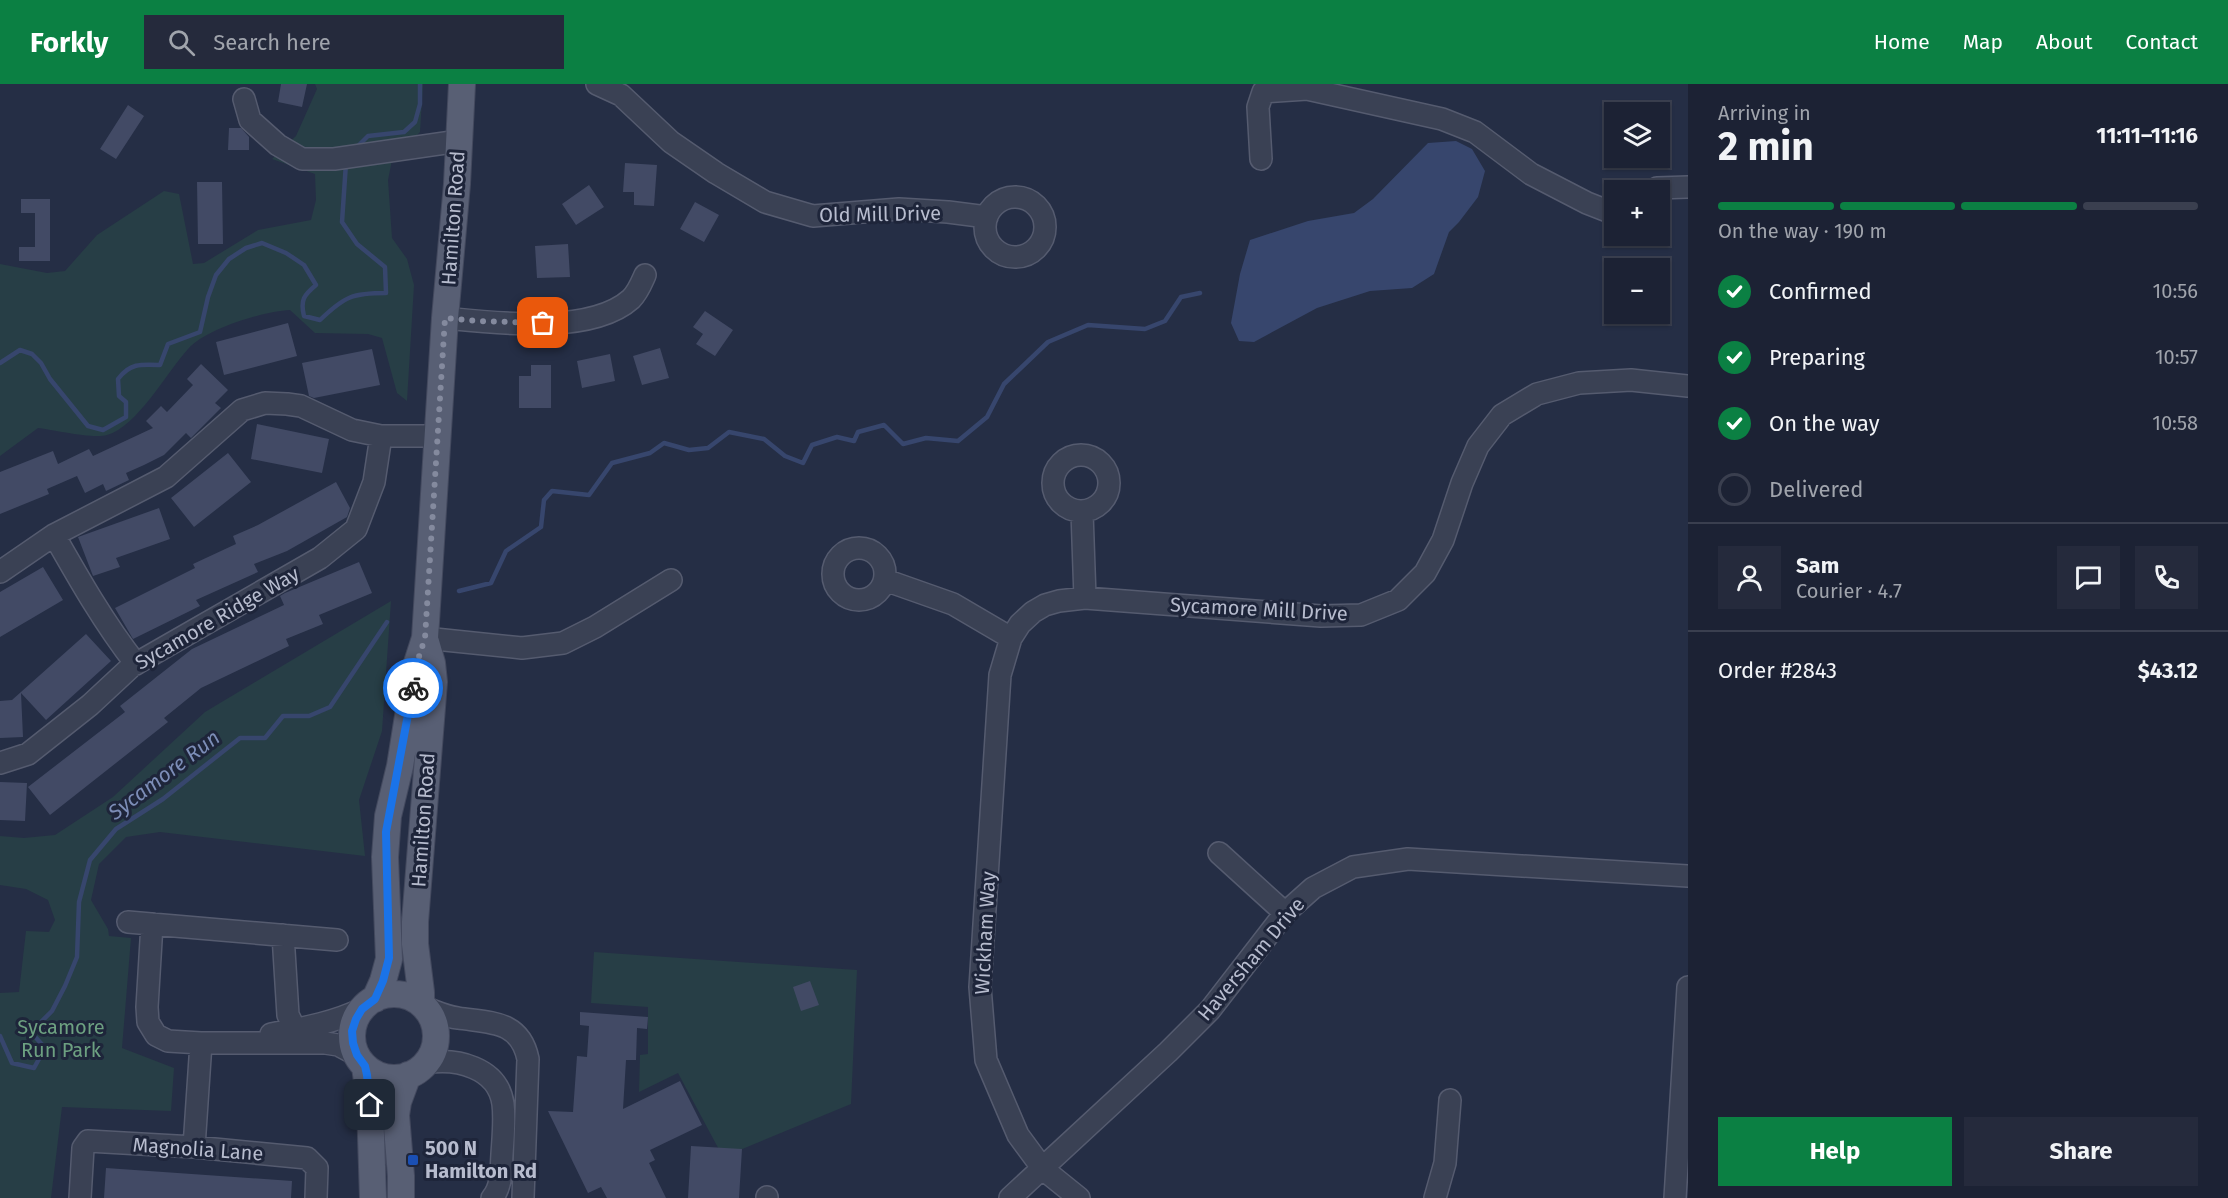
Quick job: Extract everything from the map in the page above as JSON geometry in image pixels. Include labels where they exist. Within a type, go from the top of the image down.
[{"type":"main road","name":"Hamilton Road","points":[[369,1004],[383,981],[389,958],[385,857],[388,816],[400,766],[416,666],[425,638],[462,84]]},
{"type":"main road","name":"Hamilton Road","points":[[424,1006],[415,945],[415,922],[434,682],[432,663],[425,638]]},
{"type":"main road","points":[[373,1198],[370,1105],[361,1060],[353,1043],[352,1031],[356,1019],[369,1004],[386,994],[410,997],[424,1006],[436,1030],[433,1053],[417,1069],[398,1102],[396,1115],[401,1198]]},
{"type":"main road","points":[[361,1060],[375,1073],[386,1077],[397,1078],[417,1069]]},
{"type":"street","name":"Old Mill Drive","points":[[597,84],[621,95],[680,148],[765,202],[813,216],[898,209],[987,217]]},
{"type":"street","points":[[1261,159],[1258,107],[1263,92],[1307,89],[1442,118],[1475,132],[1531,174],[1604,210]]},
{"type":"street","points":[[244,99],[250,120],[278,145],[302,159],[334,159],[459,141]]},
{"type":"street","points":[[1670,188],[1688,187]]},
{"type":"street","points":[[445,318],[525,323],[561,323],[581,320],[620,306],[638,291],[645,275]]},
{"type":"street","name":"Sycamore Mill Drive","points":[[1011,638],[1020,624],[1045,605],[1085,598],[1321,616],[1361,615],[1398,600],[1425,573],[1443,540],[1462,483],[1478,446],[1502,415],[1537,394],[1579,383],[1632,380],[1688,386]]},
{"type":"street","points":[[0,572],[54,534],[166,477],[242,410],[265,403],[301,406],[352,430],[381,436],[438,436]]},
{"type":"street","name":"Sycamore Ridge Way","points":[[0,762],[28,754],[90,705],[136,664],[320,558],[356,529],[374,482],[381,436]]},
{"type":"street","points":[[1082,512],[1085,598]]},
{"type":"street","points":[[54,534],[91,601],[112,634],[136,664]]},
{"type":"street","points":[[425,638],[522,648],[563,643],[595,627],[671,580]]},
{"type":"street","points":[[885,580],[953,604],[1011,638]]},
{"type":"street","name":"Wickham Way","points":[[1011,638],[1000,675],[980,987],[986,1060],[1018,1136],[1043,1169],[1079,1198]]},
{"type":"street","points":[[1219,853],[1285,913]]},
{"type":"street","name":"Haversham Drive","points":[[1011,1198],[1210,1011],[1285,913],[1312,888],[1353,867],[1408,859],[1688,876]]},
{"type":"street","points":[[128,922],[337,940]]},
{"type":"street","points":[[152,924],[147,1007],[148,1022],[156,1035],[168,1041],[201,1043],[325,1043],[338,1045],[361,1060]]},
{"type":"street","points":[[283,935],[288,1015],[295,1029]]},
{"type":"street","points":[[1675,1198],[1688,987]]},
{"type":"street","points":[[201,1043],[295,1029],[342,1018],[369,1004]]},
{"type":"street","points":[[424,1006],[452,1017],[503,1026],[514,1031],[526,1049],[528,1059],[523,1198]]},
{"type":"street","points":[[194,1147],[201,1043]]},
{"type":"street","points":[[417,1069],[448,1061],[472,1066],[495,1084],[503,1101],[504,1124],[500,1183],[492,1198]]},
{"type":"street","points":[[1435,1198],[1445,1163],[1450,1100]]},
{"type":"street","name":"Magnolia Lane","points":[[80,1198],[83,1148],[88,1141],[194,1147],[307,1158],[317,1168],[316,1198]]},
{"type":"green space","points":[[315,84],[423,84],[420,132],[392,160],[388,180],[392,238],[407,259],[414,285],[407,401],[397,393],[382,338],[368,334],[315,333],[290,310],[279,311],[236,322],[196,342],[188,349],[151,398],[118,430],[107,435],[93,436],[38,428],[0,456],[0,264],[47,273],[65,271],[97,235],[164,191],[179,194],[193,264],[204,263],[258,230],[311,220],[316,200],[315,174],[272,159],[296,136],[317,89]]},
{"type":"green space","name":"Sycamore Run Park","points":[[391,601],[382,731],[359,800],[365,856],[160,832],[126,837],[99,864],[91,900],[108,929],[109,936],[131,938],[122,1048],[174,1068],[171,1111],[62,1107],[51,1198],[0,1198],[0,993],[19,992],[26,931],[49,932],[55,920],[48,900],[26,889],[0,885],[0,836],[24,838],[55,835],[113,797],[205,712]]},
{"type":"green space","points":[[594,952],[857,970],[851,1104],[723,1157],[678,1073],[639,1092],[640,1055],[648,1054],[648,1007],[591,1003]]},
{"type":"water","points":[[1456,141],[1472,149],[1485,171],[1478,197],[1449,232],[1434,274],[1412,288],[1370,291],[1317,308],[1254,342],[1239,341],[1231,323],[1240,274],[1250,240],[1308,221],[1354,213],[1373,199],[1428,143]]},
{"type":"building","points":[[281,84],[307,84],[302,107],[278,102]]},
{"type":"building","points":[[128,105],[144,116],[116,159],[100,149]]},
{"type":"building","points":[[229,128],[241,128],[249,137],[249,150],[228,150]]},
{"type":"building","points":[[625,163],[657,165],[654,206],[634,205],[634,192],[623,192]]},
{"type":"building","points":[[197,182],[222,182],[223,244],[198,244]]},
{"type":"building","points":[[589,185],[604,207],[576,225],[562,204]]},
{"type":"building","points":[[21,199],[50,199],[50,261],[19,261],[19,247],[35,247],[35,213],[21,213]]},
{"type":"building","points":[[695,202],[719,215],[704,242],[680,229]]},
{"type":"building","points":[[568,244],[570,277],[537,278],[535,246]]},
{"type":"building","points":[[705,311],[733,330],[715,356],[696,344],[703,334],[693,327]]},
{"type":"building","points":[[288,323],[297,356],[224,375],[216,342]]},
{"type":"building","points":[[660,348],[669,378],[642,385],[633,356]]},
{"type":"building","points":[[372,349],[380,385],[314,398],[309,396],[302,363]]},
{"type":"building","points":[[610,354],[615,381],[582,388],[577,361]]},
{"type":"building","points":[[201,364],[228,390],[215,403],[221,408],[191,438],[186,433],[164,455],[126,473],[129,480],[106,491],[103,484],[85,493],[77,476],[47,489],[49,494],[0,514],[0,472],[53,451],[58,464],[89,449],[93,456],[153,428],[146,421],[161,406],[167,412],[193,385],[187,379]]},
{"type":"building","points":[[531,365],[551,365],[551,408],[519,408],[519,376],[531,376]]},
{"type":"building","points":[[257,424],[329,439],[322,473],[251,459]]},
{"type":"building","points":[[228,453],[251,482],[194,527],[171,498]]},
{"type":"building","points":[[336,482],[350,508],[347,517],[287,551],[254,564],[258,572],[196,600],[200,606],[133,639],[115,608],[195,568],[193,564],[236,544],[233,536],[258,525]]},
{"type":"building","points":[[159,508],[170,539],[116,558],[120,567],[93,576],[78,537]]},
{"type":"building","points":[[359,562],[372,593],[319,615],[323,624],[286,639],[289,646],[201,688],[164,718],[168,722],[50,815],[28,787],[125,712],[120,706],[192,649],[284,605],[280,596],[285,593]]},
{"type":"building","points":[[43,567],[63,600],[0,637],[0,592]]},
{"type":"building","points":[[86,634],[111,661],[46,720],[21,693],[23,737],[0,738],[0,701],[12,700]]},
{"type":"building","points":[[0,782],[27,783],[25,821],[0,820]]},
{"type":"building","points":[[810,981],[819,1005],[801,1011],[793,987]]},
{"type":"building","points":[[580,1012],[648,1017],[647,1029],[637,1028],[636,1060],[626,1060],[623,1109],[680,1081],[702,1125],[650,1150],[655,1160],[649,1163],[666,1198],[607,1198],[601,1187],[588,1193],[548,1111],[573,1112],[577,1056],[587,1057],[589,1026],[580,1025]]},
{"type":"building","points":[[691,1146],[742,1149],[739,1198],[688,1198]]},
{"type":"building","points":[[106,1168],[292,1181],[291,1198],[104,1198]]},
{"type":"waterway","points":[[357,147],[368,136],[404,132],[415,122],[420,104],[420,84]]},
{"type":"waterway","points":[[0,363],[20,350],[32,354],[88,426],[103,430],[126,417],[126,402],[119,396],[118,379],[132,367],[160,365],[168,344],[200,332],[216,275],[229,259],[246,248],[262,243],[286,253],[304,265],[316,285],[304,298],[302,306],[304,316],[320,320],[343,301],[357,295],[386,293],[385,267],[357,244],[342,222],[346,163]]},
{"type":"waterway","points":[[459,591],[491,583],[506,551],[541,527],[544,500],[552,491],[589,495],[612,463],[650,453],[664,443],[689,450],[708,448],[729,432],[764,439],[785,456],[803,463],[812,445],[837,437],[854,441],[858,432],[884,425],[903,444],[926,438],[958,441],[987,417],[1004,384],[1048,342],[1088,325],[1145,329],[1165,321],[1181,297],[1200,293]]},
{"type":"waterway","name":"Sycamore Run","points":[[0,1036],[12,1063],[34,1068],[45,1048],[31,1032],[52,1011],[77,957],[79,902],[90,860],[116,829],[163,799],[240,738],[265,738],[283,716],[309,716],[330,707],[387,622]]},
{"type":"way so far","points":[[413,688],[416,666],[425,638],[445,318],[543,323]]},
{"type":"place","name":"500 N Hamilton Rd","points":[[413,1160]]},
{"type":"route","points":[[370,1105],[365,1066],[357,1055],[352,1031],[362,1009],[375,999],[389,958],[386,832],[413,688]]}]
